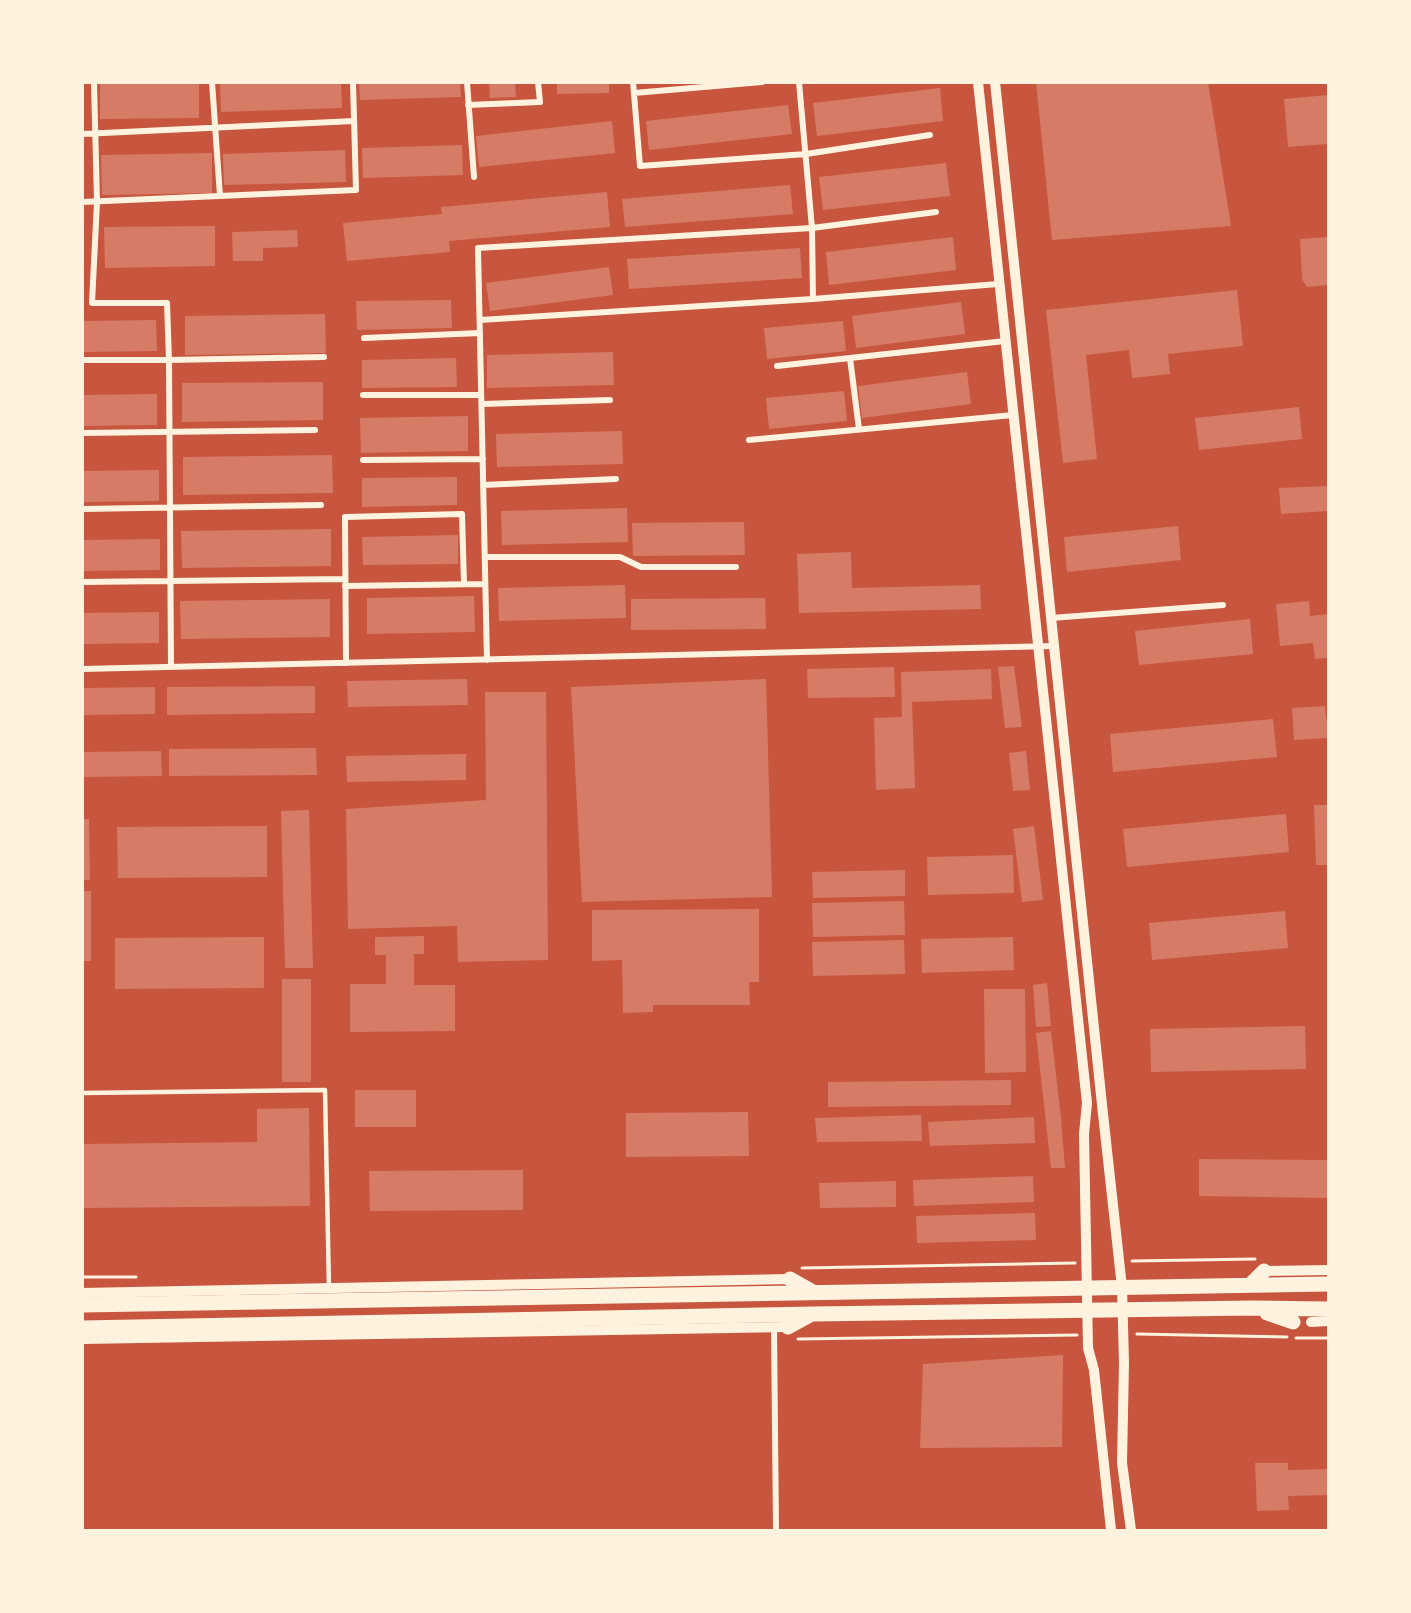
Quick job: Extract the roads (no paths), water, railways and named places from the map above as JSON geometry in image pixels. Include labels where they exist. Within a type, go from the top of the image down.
[{"type":"main road","points":[[1250,1285],[1264,1271]]},
{"type":"main road","points":[[790,1279],[813,1292]]},
{"type":"main road","points":[[82,1305],[1329,1284]]},
{"type":"main road","points":[[1253,1308],[1293,1322]]},
{"type":"main road","points":[[82,1328],[1123,1309],[1329,1309]]},
{"type":"main road","points":[[781,1327],[813,1314]]},
{"type":"street","points":[[92,303],[97,202],[94,82]]},
{"type":"street","points":[[212,82],[220,196]]},
{"type":"street","points":[[82,202],[356,190],[353,82]]},
{"type":"street","points":[[467,82],[474,177]]},
{"type":"street","points":[[468,105],[540,102],[538,82]]},
{"type":"street","points":[[633,82],[640,166],[806,154],[930,135]]},
{"type":"street","points":[[634,93],[762,82]]},
{"type":"street","points":[[799,82],[812,228],[813,299]]},
{"type":"street","points":[[978,82],[1087,1103],[1084,1134],[1088,1348],[1094,1370],[1111,1530]]},
{"type":"street","points":[[995,82],[1122,1287],[1124,1364],[1122,1463],[1131,1530]]},
{"type":"street","points":[[82,134],[354,121]]},
{"type":"street","points":[[487,660],[478,248],[812,228],[936,212]]},
{"type":"street","points":[[480,320],[813,299],[998,284]]},
{"type":"street","points":[[82,304],[167,303],[171,667]]},
{"type":"street","points":[[364,338],[480,333]]},
{"type":"street","points":[[777,366],[1005,341]]},
{"type":"street","points":[[82,360],[324,357]]},
{"type":"street","points":[[850,358],[859,429]]},
{"type":"street","points":[[363,395],[481,395]]},
{"type":"street","points":[[482,404],[610,400]]},
{"type":"street","points":[[749,440],[1013,415]]},
{"type":"street","points":[[82,433],[315,430]]},
{"type":"street","points":[[363,460],[483,459]]},
{"type":"street","points":[[483,485],[616,479]]},
{"type":"street","points":[[82,509],[321,505]]},
{"type":"street","points":[[346,663],[345,517],[462,514],[464,584]]},
{"type":"street","points":[[485,557],[620,557],[641,567],[736,567]]},
{"type":"street","points":[[82,582],[485,584]]},
{"type":"street","points":[[1051,618],[1223,605]]},
{"type":"street","points":[[82,669],[1054,646]]},
{"type":"street","points":[[1264,1271],[1329,1270]]},
{"type":"street","points":[[82,1293],[790,1279]]},
{"type":"street","points":[[1311,1322],[1329,1321]]},
{"type":"street","points":[[82,1339],[781,1327],[776,1530]]},
{"type":"lane","points":[[82,1093],[325,1090],[329,1288]]},
{"type":"lane","points":[[1293,1322],[1311,1322]]}]
